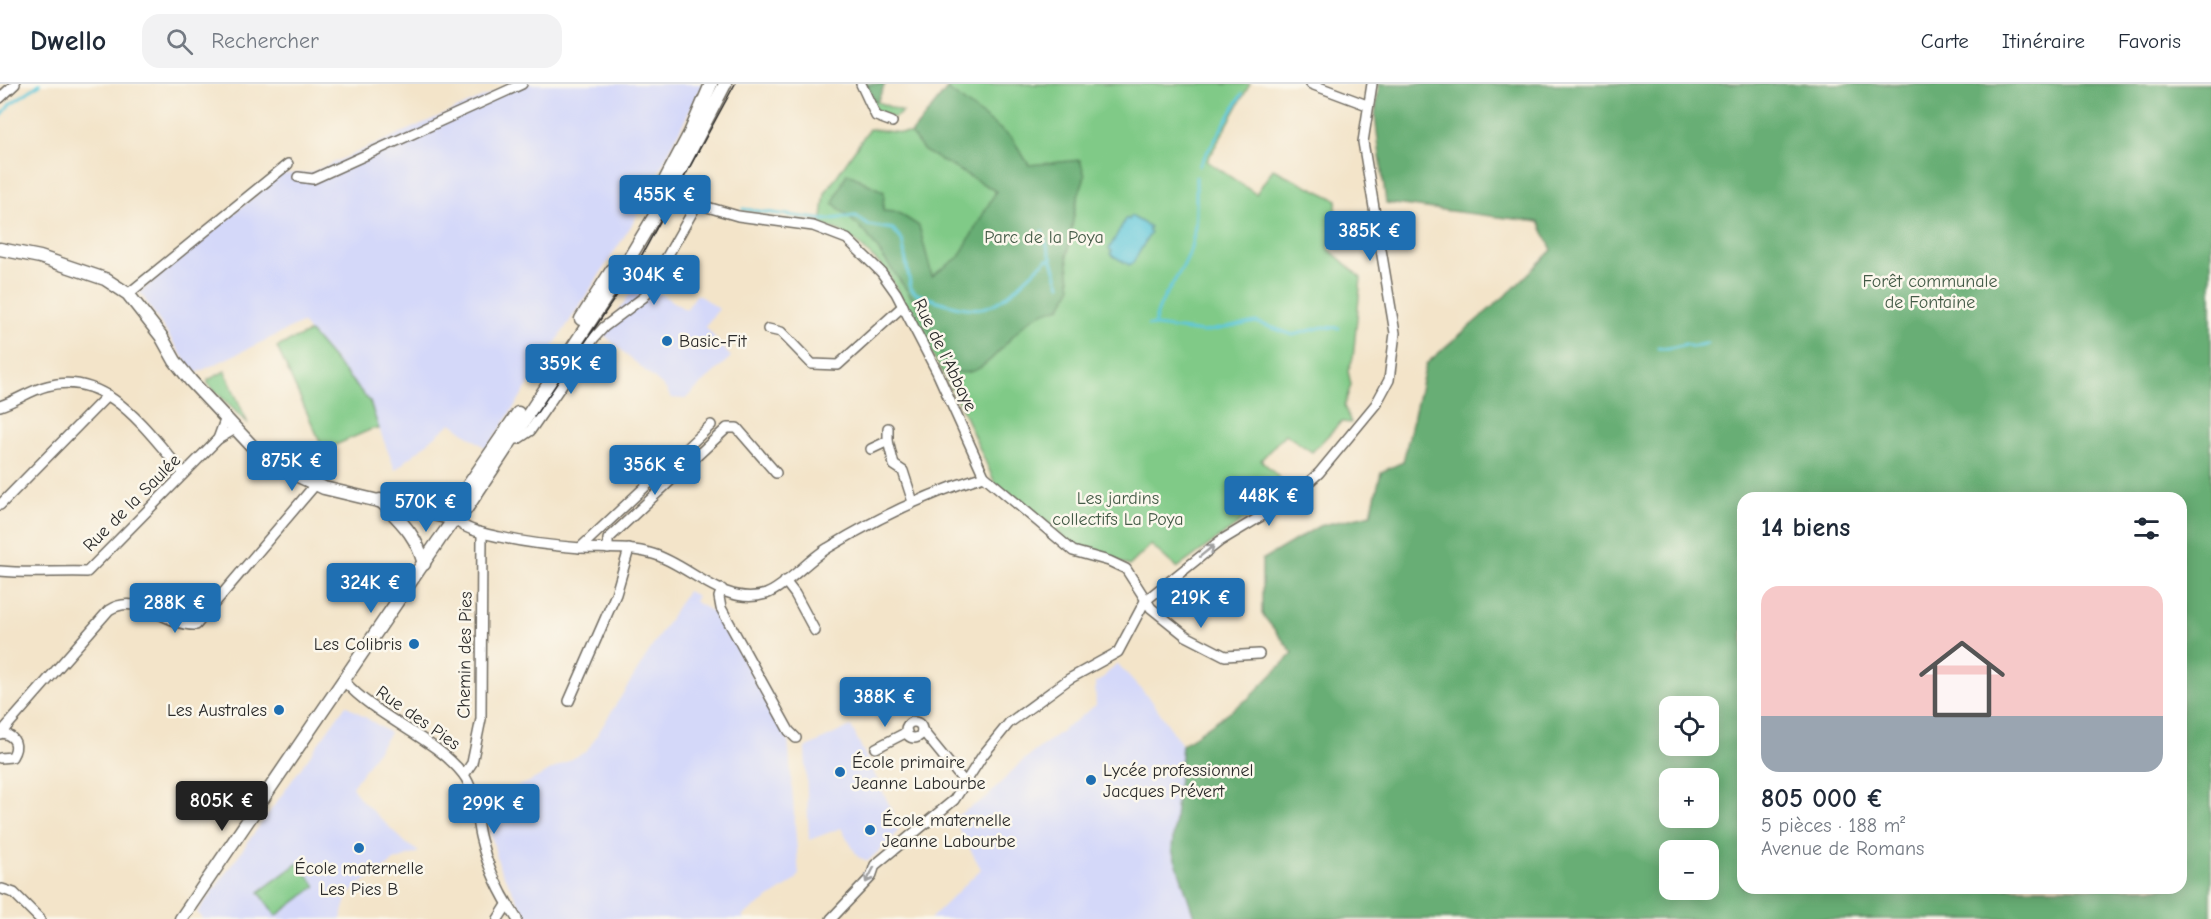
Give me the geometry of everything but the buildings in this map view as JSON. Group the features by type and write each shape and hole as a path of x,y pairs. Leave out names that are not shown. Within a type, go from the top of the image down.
{"main road":[{"path":"454,519 453,508 585,313 670,172 711,84"},
{"path":"181,919 454,519 466,509 608,294 670,190 725,84"},
{"path":"0,249 40,257 105,279 128,294 161,336 175,361 225,420 266,461 315,485 454,519"},
{"path":"379,500 410,531 418,543 424,564"}],"street":[{"path":"0,98 15,84"},
{"path":"298,177 313,179 522,84"},
{"path":"861,84 876,116 892,122"},
{"path":"1311,84 1367,105"},
{"path":"835,916 871,877 875,865 943,810 966,784 983,755 1009,723 1069,679 1118,652 1145,601 1220,541 1290,499 1320,473 1376,404 1389,380 1395,333 1364,142 1371,84"},
{"path":"128,294 288,164"},
{"path":"670,172 670,190"},
{"name":"Rue de l'Abbaye","path":"670,190 697,204 749,219 813,226 837,233 861,251 881,272 903,306 937,372 984,476 1073,551 1109,561 1126,570 1145,601 1186,636 1219,654 1233,656 1258,654"},
{"path":"511,438 518,439 530,431 594,338 644,297 697,204"},
{"path":"768,329 781,332 812,364 838,365 903,306"},
{"path":"0,406 45,386 63,383 86,385 118,401 184,473"},
{"path":"0,505 108,395"},
{"name":"Rue de la Saulée","path":"218,440 225,420"},
{"path":"580,548 711,425"},
{"path":"608,549 608,539 727,428 737,428 776,473"},
{"path":"888,428 888,441 894,465 903,471 913,502"},
{"name":"Rue de la Saulée","path":"0,571 37,575 47,570 87,572 218,440 235,429"},
{"path":"871,449 888,441"},
{"path":"454,519 465,528 534,545 629,549 653,554 677,564 705,583 732,594 756,596 767,593 827,548 913,502 984,476"},
{"path":"2,734 109,610 116,606 134,605 196,626 315,485"},
{"name":"Chemin des Pies","path":"464,775 472,763 481,719 482,533"},
{"path":"569,701 616,594 629,549"},
{"path":"784,581 795,594 815,631"},
{"path":"722,589 719,597 721,608 789,731 796,738"},
{"name":"Rue des Pies","path":"344,681 372,708 450,759 464,775 470,787 481,841 495,881 515,918"},
{"path":"876,748 907,732 907,727 913,722 918,723 966,784"},
{"path":"0,758 12,757 16,750 16,742 11,735 2,734"},
{"path":"2,889 14,892 40,919"},
{"path":"498,919 507,904"}],"shaded area":[{"path":"513,84 703,84 633,223 487,449 451,423 395,470 369,402 302,323 194,374 140,292 281,174 310,173"},
{"path":"639,280 686,310 697,294 719,309 705,326 731,357 685,399 671,398 666,389 603,334"},
{"path":"687,591 697,596 694,601 719,616 788,739 799,875 795,881 742,916 744,919 528,919 500,869 481,796 527,783 587,751"},
{"name":"Lycée professionnel Jacques Prévert","path":"1117,663 1152,701 1182,745 1172,850 1195,919 930,919 981,869 953,818 986,798 1021,762 1096,705 1095,682 1099,682"},
{"path":"346,705 390,733 352,787 362,801 407,844 419,852 394,861 358,886 348,896 341,919 203,919 197,913"},
{"name":"École primaire Jeanne Labourbe","path":"851,726 900,827 893,838 868,861 858,857 841,828 809,840 805,748"}],"green space":[{"path":"864,84 867,84 875,101 903,112 894,118 876,112"},
{"path":"867,84 885,84 875,102"},
{"name":"Parc de la Poya","path":"951,84 1250,84 1207,161 1256,194 1273,169 1337,200 1329,249 1361,278 1353,358 1348,371 1351,385 1344,406 1351,423 1341,422 1312,452 1285,434 1261,460 1295,493 1245,519 1177,568 1151,545 1129,566 1104,555 1081,551 995,483 961,407 887,271 855,241 840,231 821,225 825,193 869,129 911,134"},
{"name":"Forêt communale de Fontaine","path":"1379,84 2211,84 2211,919 1195,919 1172,850 1182,745 1249,698 1293,653 1262,614 1262,560 1319,526 1371,514 1381,472 1403,462 1426,364 1513,289 1552,250 1539,222 1386,203 1375,116"},
{"path":"947,89 1012,138 1029,165 1080,160 1085,176 1076,203 1067,256 1071,288 1061,307 1034,317 984,365 973,371 962,373 949,370 915,302 866,233 833,203 847,173 884,192 883,211 897,212 919,226 932,276 959,257 996,191 924,151 911,134"},
{"path":"310,332 370,402 379,429 372,429 324,450 277,347"},
{"path":"225,371 248,424 208,384 208,380"},
{"path":"298,863 316,886 276,916 259,892"}],"water":[{"path":"1131,216 1150,227 1148,230 1151,232 1133,263 1129,265 1110,254 1112,251 1109,249 1126,218 1129,220"}],"waterway":[{"path":"0,118 10,104 40,84"},
{"path":"1199,166 1242,94"},
{"path":"1154,326 1160,305 1184,265 1191,246 1196,217 1196,177"},
{"path":"743,209 825,220 856,216 868,225 893,229 902,240 911,289 917,294 961,307 976,309 1001,300 1046,260 1052,259"},
{"path":"1042,231 1060,285"},
{"path":"1148,325 1203,332 1256,322 1293,335 1323,327 1339,328"},
{"path":"1658,348 1686,344 1692,347 1707,343"}],"tram line":[{"path":"534,417 632,273 735,84"}],"place":[{"name":"Basic-Fit","path":"667,341"},
{"name":"Les Colibris","path":"414,644"},
{"name":"Les Australes","path":"279,710"},
{"name":"École primaire Jeanne Labourbe","path":"840,772"},
{"name":"Lycée professionnel Jacques Prévert","path":"1091,780"},
{"name":"École maternelle Jeanne Labourbe","path":"870,830"},
{"name":"École maternelle Les Pies B","path":"359,848"}],"park label":[{"name":"Les jardins collectifs La Poya","path":"1118,508"}]}
